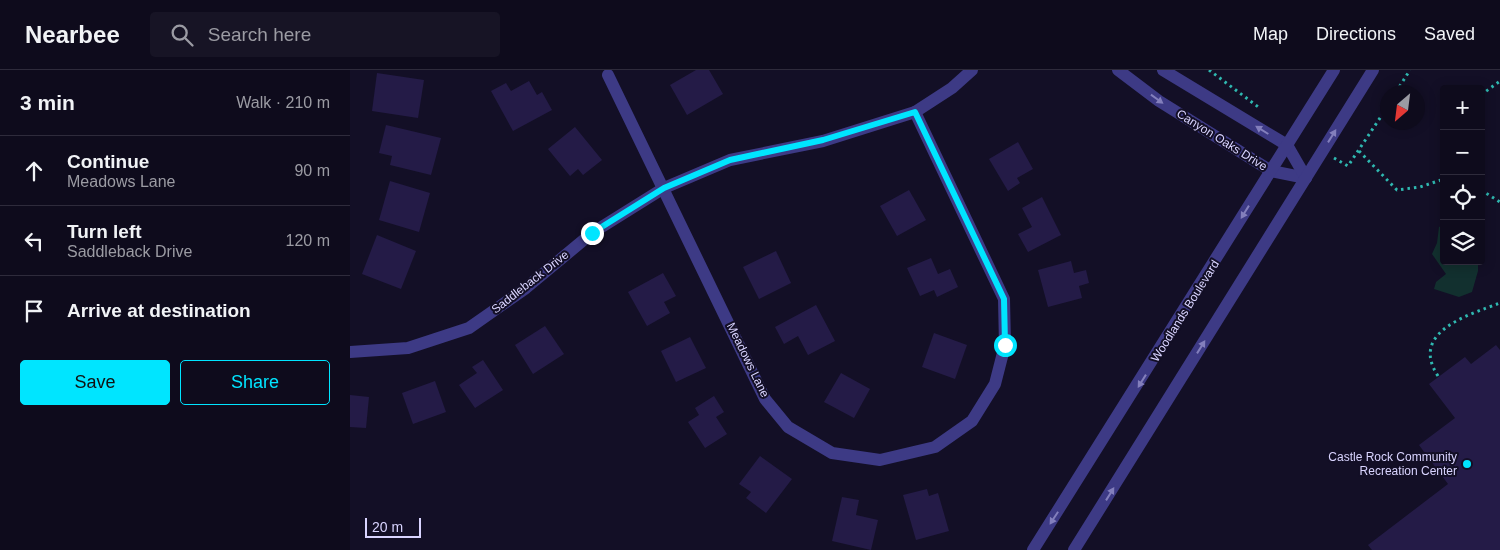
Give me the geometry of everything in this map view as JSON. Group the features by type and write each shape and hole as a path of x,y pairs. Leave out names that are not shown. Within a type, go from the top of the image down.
{"street":[{"name":"Saddleback Drive","path":"350,352 408,348 469,328 526,288 592,233 664,188 730,160 823,140 915,112 952,88 972,70"},
{"name":"Canyon Oaks Drive","path":"1118,70 1159,101 1271,171 1306,178"},
{"path":"1163,70 1287,145 1306,178"},
{"name":"Woodlands Boulevard","path":"1033,550 1136,389 1334,70"},
{"path":"1074,550 1373,70"},
{"name":"Meadows Lane","path":"608,75 765,398 788,427 832,453 880,460 935,447 972,421 995,384 1005,345 1004,299 915,112"}],"path":[{"path":"1400,85 1410,70"},
{"path":"1485,92 1500,81"},
{"path":"1380,118 1359,151 1397,190 1420,187 1440,180"},
{"path":"1485,193 1500,202"},
{"path":"1438,376 1430,357 1431,345 1437,334 1471,314 1500,303"}],"green space":[{"path":"1439,227 1440,265 1478,265 1472,292 1459,297 1434,289 1436,282 1446,274 1432,254 1437,243"}],"building":[{"path":"696,70 709,70 723,94 687,115 670,85"},
{"path":"377,73 424,80 418,118 372,111"},
{"path":"529,81 537,95 542,92 552,110 513,131 491,91 506,83 511,91"},
{"path":"386,125 441,138 431,175 390,165 392,156 379,153"},
{"path":"575,127 602,160 583,175 578,169 570,176 548,149"},
{"path":"1018,142 1033,169 1017,178 1020,183 1008,191 989,159"},
{"path":"390,181 430,193 419,232 379,220"},
{"path":"909,190 926,220 897,236 880,206"},
{"path":"1042,197 1061,235 1028,252 1018,234 1032,227 1022,208"},
{"path":"377,235 416,251 401,289 362,274"},
{"path":"776,251 791,283 759,299 743,267"},
{"path":"931,258 938,274 950,269 958,287 937,297 934,290 920,296 907,268"},
{"path":"1071,261 1074,273 1086,270 1089,283 1079,286 1082,298 1048,307 1038,270"},
{"path":"663,273 676,296 664,302 670,313 647,326 628,292"},
{"path":"816,305 835,341 808,355 798,336 784,344 775,327"},
{"path":"545,326 564,354 533,374 515,345"},
{"path":"934,333 967,345 955,379 922,367"},
{"path":"690,337 706,368 676,382 661,351"},
{"name":"Castle Rock Community Recreation Center","path":"1496,345 1500,350 1500,550 1372,550 1368,545 1448,484 1419,445 1455,418 1429,384 1465,357 1471,364"},
{"path":"483,360 503,390 475,408 459,385 477,373 472,367"},
{"path":"841,373 870,389 854,418 824,402"},
{"path":"435,381 446,412 413,424 402,393"},
{"path":"350,395 369,397 366,428 350,427"},
{"path":"714,396 724,412 716,417 727,434 705,448 688,422 699,415 695,408"},
{"path":"760,456 792,479 766,513 746,498 751,492 739,484"},
{"path":"927,489 929,496 938,493 949,531 916,540 903,495"},
{"path":"842,497 859,500 856,515 878,520 871,550 832,541"}],"place":[{"name":"Castle Rock Community Recreation Center","path":"1467,464"}],"route":[{"path":"592,233 664,188 730,160 823,140 915,112 1004,299 1005,345"}]}
